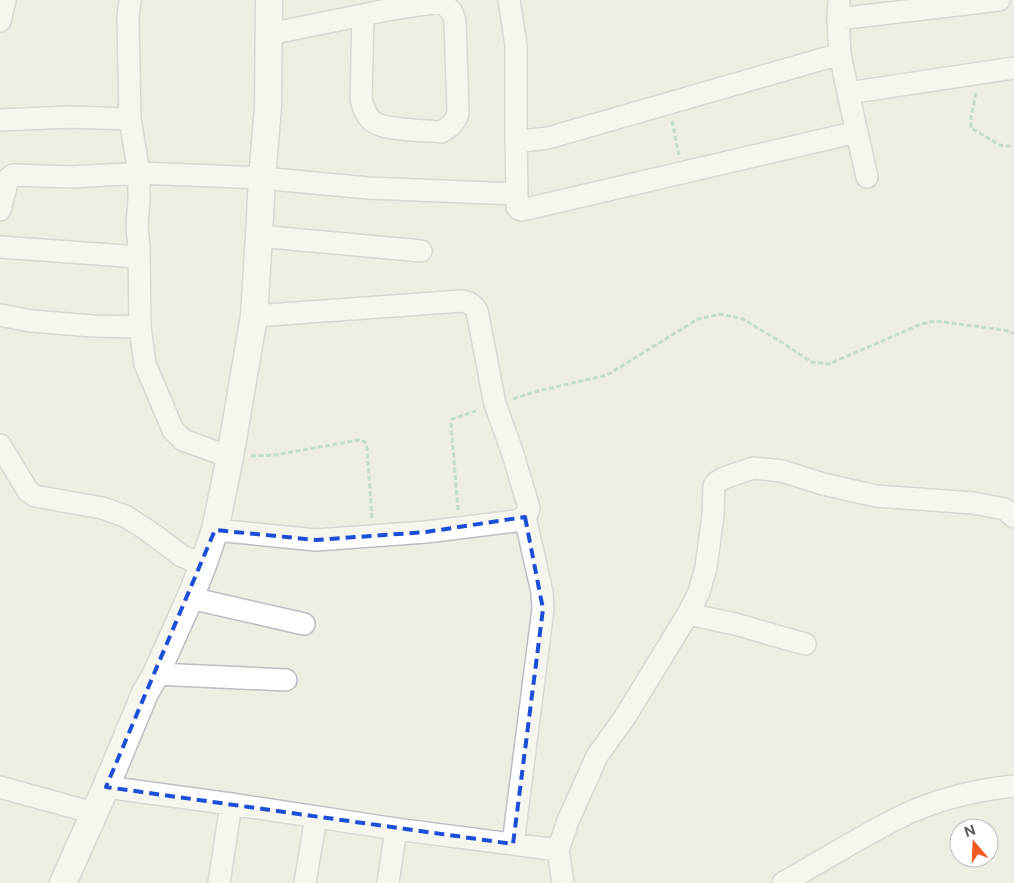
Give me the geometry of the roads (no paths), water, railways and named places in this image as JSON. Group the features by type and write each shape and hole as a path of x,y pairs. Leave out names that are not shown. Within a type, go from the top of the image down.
{"street":[{"path":"0,21 5,0"},
{"path":"130,0 128,18 130,119 138,173 137,227 140,327 145,364 173,430 183,440 230,457"},
{"path":"63,883 146,693 190,598 215,530 230,457 254,316 268,107 269,0"},
{"path":"509,0 516,45 517,207 519,210 857,132"},
{"path":"867,177 840,54 838,10 999,0"},
{"path":"269,34 362,15 419,4 442,2 452,12 455,21 458,113 455,122 448,128 440,132 383,127 372,121 364,110 361,99 362,15"},
{"path":"516,140 548,138 840,54"},
{"path":"848,93 1014,68"},
{"path":"0,120 69,117 130,119"},
{"path":"0,210 8,179 13,175 72,177 138,173 262,178 368,188 517,194"},
{"path":"259,236 421,251"},
{"path":"0,247 139,257"},
{"path":"215,530 316,540 426,532 515,521 525,517 529,508 512,451 495,404 477,311 471,303 462,300 254,316"},
{"path":"0,315 31,321 93,326 140,327"},
{"path":"0,445 28,490 35,496 102,508 125,516 182,556 203,565"},
{"path":"563,883 558,850 568,821 597,756 624,717 688,614 699,592 706,568 713,516 714,486 717,482 753,468 782,471 823,484 876,496 973,503 1005,509 1014,517"},
{"path":"513,844 543,609 542,592 525,517"},
{"path":"190,598 304,624"},
{"path":"688,614 735,624 805,644"},
{"path":"156,674 286,680"},
{"path":"783,883 902,816 933,804 962,796 1014,786"},
{"path":"0,787 94,813"},
{"path":"106,787 396,829 558,850"},
{"path":"219,883 231,804"},
{"path":"305,883 316,817"},
{"path":"388,883 396,829"}]}
